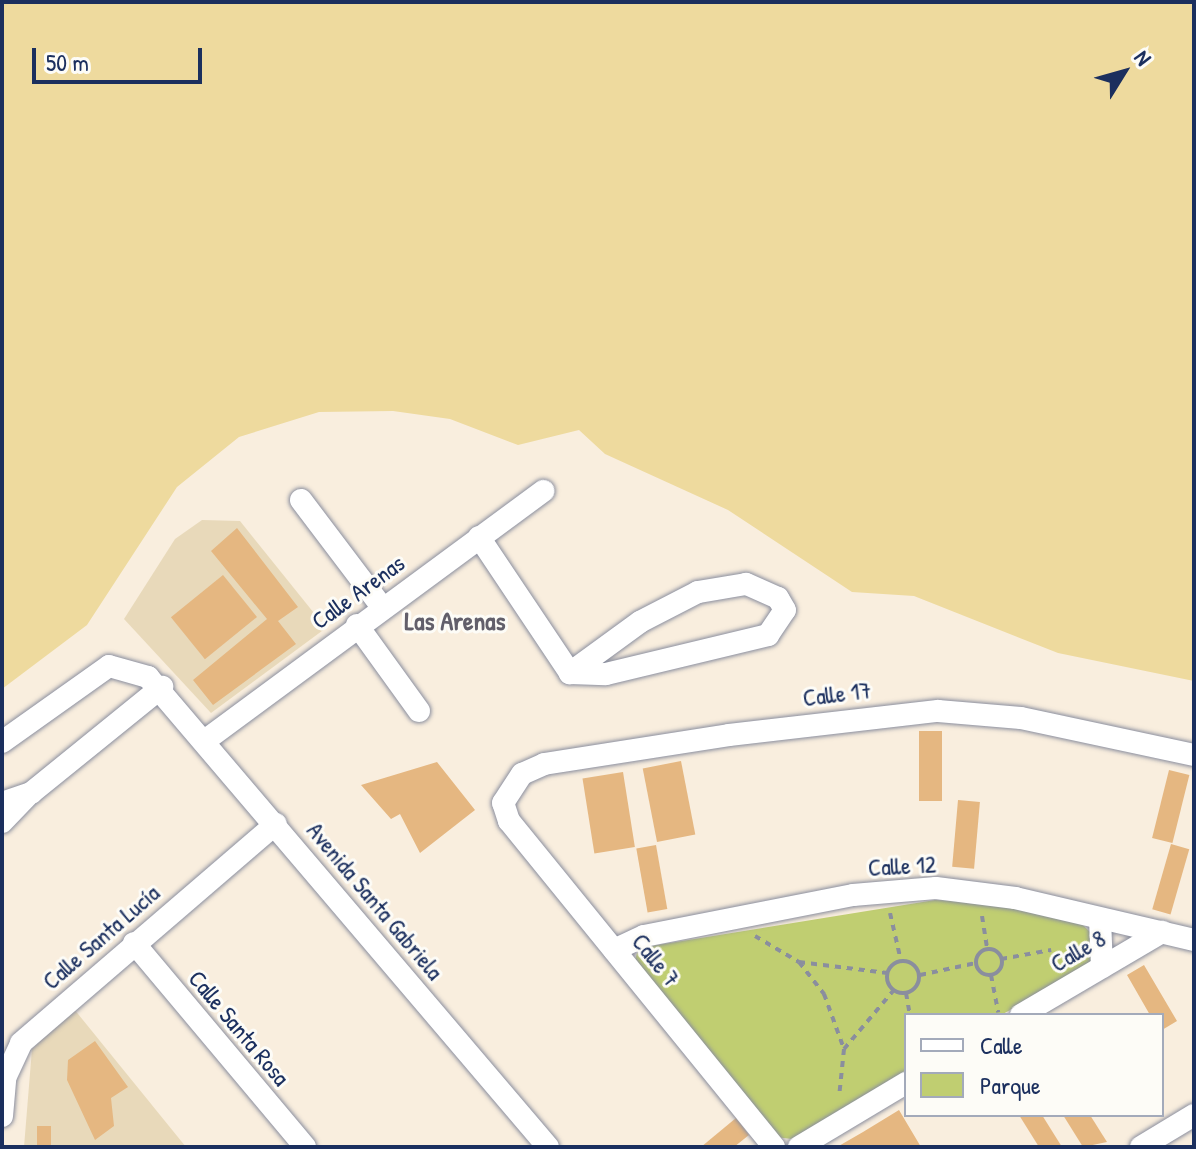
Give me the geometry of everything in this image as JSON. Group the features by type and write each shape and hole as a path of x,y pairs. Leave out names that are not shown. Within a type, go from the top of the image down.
{"street":[{"name":"Calle Arenas","path":"207,739 357,625 543,491"},
{"path":"301,500 382,607"},
{"path":"479,537 570,673"},
{"path":"746,584 778,598 785,610 768,635 606,674 570,673 640,622 698,592 746,584"},
{"path":"357,625 419,711"},
{"name":"Avenida Santa Gabriela","path":"2,742 109,666 132,667 162,687 548,1147"},
{"path":"2,822 31,793 162,687"},
{"name":"Calle 17","path":"503,803 510,786 544,764 859,716 938,711 1021,718 1194,755"},
{"path":"2,803 31,793"},
{"name":"Calle 7","path":"503,803 509,821 774,1147"},
{"name":"Calle Santa Lucía","path":"2,1116 5,1078 21,1043 276,824"},
{"name":"Calle 12","path":"614,950 644,936 853,895 936,888 1194,940"},
{"path":"1100,919 1102,967"},
{"name":"Calle 8","path":"1016,1010 1102,967 1162,932"},
{"name":"Calle Santa Rosa","path":"134,943 305,1147"},
{"path":"799,1147 904,1084"},
{"path":"1141,1147 1194,1115"}],"path":[{"path":"874,909 902,907"},
{"path":"889,908 901,961 919,975"},
{"path":"968,908 993,911"},
{"path":"981,910 987,949 1001,959 1051,950"},
{"path":"759,929 745,932 799,962 887,973 901,961"},
{"path":"910,1013 906,993 919,975 976,963 987,949"},
{"path":"995,1013 991,975 1001,959"},
{"path":"799,962 824,994 844,1049 837,1108 851,1099"},
{"path":"976,963 991,975"},
{"path":"887,973 893,991"},
{"path":"844,1049 893,991"},
{"path":"893,991 906,993"}],"shaded area":[{"path":"202,520 240,521 326,628 211,713 124,619 175,539"},
{"path":"74,1009 186,1147 24,1147 32,1049"}],"green space":[{"path":"935,900 988,902 1082,924 1092,934 1093,965 1005,1013 904,1013 904,1072 792,1139 775,1137 633,968 637,953 651,946"}],"sand":[{"path":"2,2 1194,2 1194,681 1058,653 914,596 852,592 728,510 605,454 579,430 518,445 450,419 393,411 319,412 239,437 177,487 87,625 2,689"}],"building":[{"path":"237,528 298,607 278,621 296,644 213,705 193,680 267,619 211,551"},
{"path":"223,575 257,617 205,659 171,617"},
{"path":"919,731 942,731 942,801 919,801"},
{"path":"681,761 695,835 657,842 643,768"},
{"path":"437,762 475,810 420,853 400,814 391,819 361,785"},
{"path":"1169,770 1189,775 1172,843 1152,838"},
{"path":"623,772 635,847 594,853 583,778"},
{"path":"958,800 980,802 974,869 952,867"},
{"path":"1171,844 1189,849 1171,915 1152,909"},
{"path":"656,845 667,909 648,912 636,848"},
{"path":"1144,965 1177,1021 1164,1029 1164,1013 1149,1013 1127,975"},
{"path":"95,1041 128,1087 111,1098 114,1126 95,1140 67,1080 68,1060"},
{"path":"899,1110 921,1147 837,1147 863,1132"},
{"path":"1020,1117 1043,1117 1062,1147 1039,1147"},
{"path":"1064,1117 1091,1117 1107,1142 1083,1147"},
{"path":"736,1118 749,1135 734,1147 701,1147"},
{"path":"37,1126 51,1126 51,1147 37,1147"}],"district":[{"name":"Las Arenas","path":"455,621"}]}
